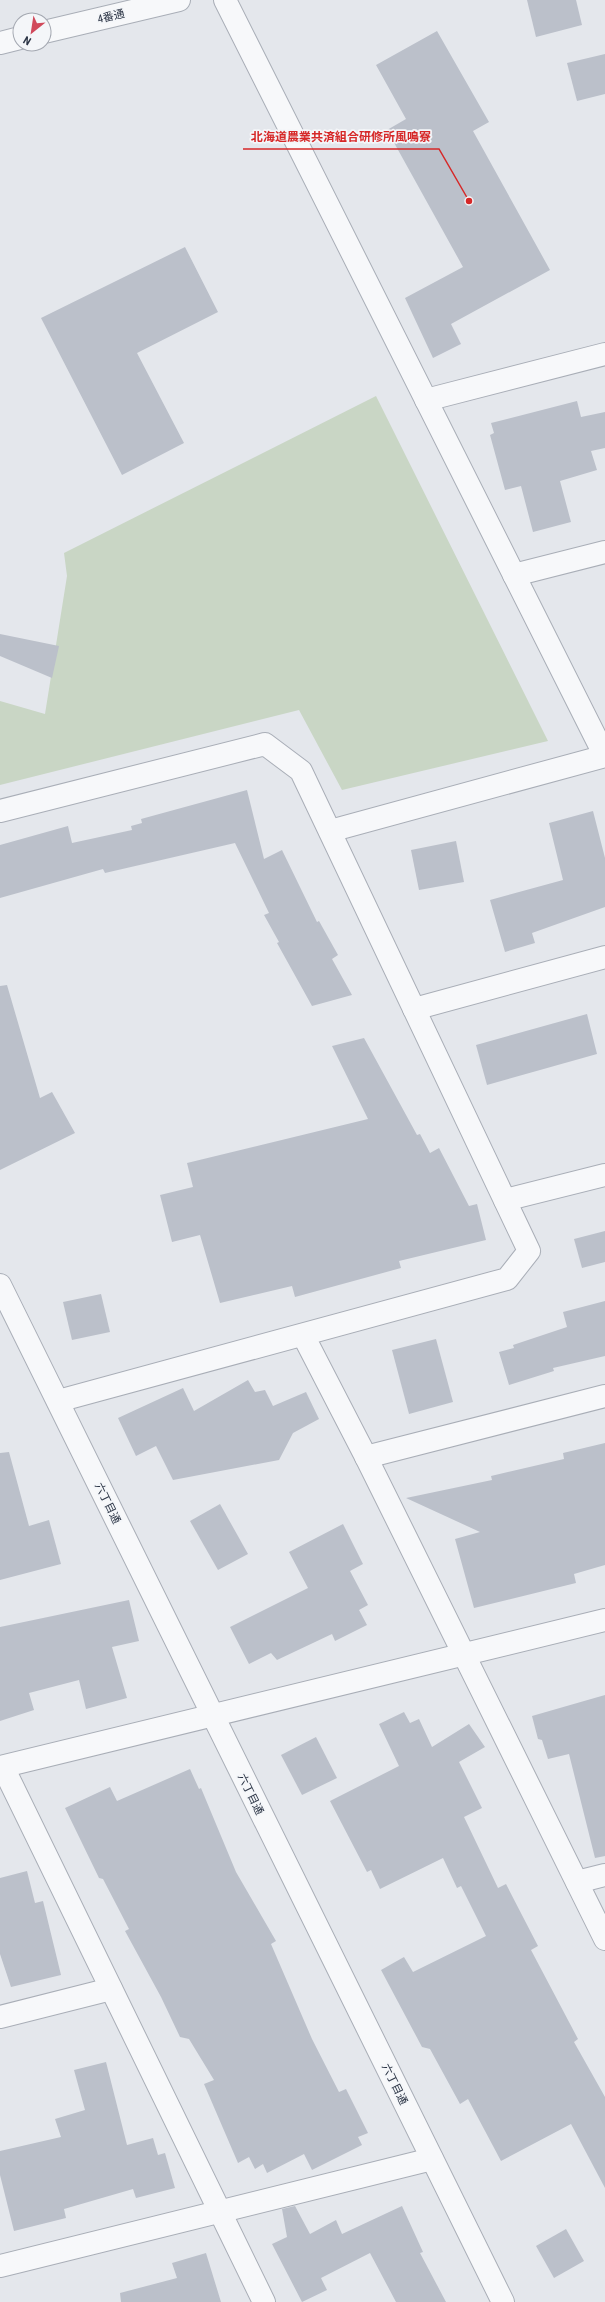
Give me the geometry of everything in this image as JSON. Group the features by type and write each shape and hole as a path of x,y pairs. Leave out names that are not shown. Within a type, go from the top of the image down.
{"street":[{"name":"4番通","path":"52,30 179,0"},
{"path":"225,0 605,756 330,831"},
{"path":"0,43 12,40"},
{"path":"426,400 605,354"},
{"path":"514,575 605,552"},
{"path":"0,811 265,744 301,771 529,1251 507,1280 58,1402"},
{"path":"414,1009 605,957"},
{"path":"505,1200 605,1175"},
{"name":"六丁目通","path":"0,1285 503,2302"},
{"path":"302,1335 366,1457 605,1939"},
{"path":"366,1457 605,1396"},
{"path":"264,2302 1,1767 212,1714 605,1620"},
{"path":"577,1882 605,1875"},
{"path":"0,2017 111,1989"},
{"path":"0,2266 432,2159"}],"green space":[{"path":"376,396 548,741 342,790 299,710 0,785 0,701 45,714 67,576 64,553"}],"building":[{"path":"527,0 576,0 582,25 536,37"},
{"path":"437,31 489,122 473,131 550,270 451,324 461,344 433,358 405,298 463,267 387,130 406,119 376,65"},
{"path":"605,54 605,94 577,101 567,63"},
{"path":"185,247 218,312 137,353 184,443 122,475 41,318"},
{"path":"577,401 581,417 605,412 605,448 591,451 597,470 560,481 571,522 533,532 521,486 505,490 490,435 494,433 491,423"},
{"path":"0,634 59,646 52,678 0,656"},
{"path":"247,790 264,859 282,850 317,922 319,921 338,955 332,959 352,995 312,1006 277,943 279,942 264,915 269,913 235,843 105,873 103,869 0,898 0,845 68,826 72,843 132,830 131,826 142,823 141,819"},
{"path":"593,811 605,858 605,907 532,933 535,943 505,952 490,900 563,880 549,823"},
{"path":"456,841 464,882 419,890 411,850"},
{"path":"7,985 40,1098 52,1092 75,1133 0,1170 0,986"},
{"path":"587,1014 597,1054 487,1085 476,1045"},
{"path":"364,1038 417,1135 420,1134 430,1153 439,1148 469,1206 477,1204 486,1240 399,1261 401,1268 295,1297 292,1286 220,1303 200,1235 172,1242 160,1195 193,1187 187,1163 368,1119 332,1046"},
{"path":"605,1231 605,1262 582,1268 574,1239"},
{"path":"101,1294 110,1332 72,1340 63,1302"},
{"path":"605,1301 605,1356 553,1368 554,1371 509,1385 499,1352 514,1348 513,1345 567,1327 563,1312"},
{"path":"436,1339 453,1402 409,1414 392,1350"},
{"path":"248,1380 255,1392 265,1390 273,1406 306,1392 319,1419 293,1433 279,1460 173,1480 156,1446 136,1456 118,1418 183,1388 194,1411"},
{"path":"605,1443 605,1565 574,1574 576,1583 474,1608 455,1539 480,1532 406,1498 492,1480 491,1476 564,1459 563,1453"},
{"path":"9,1452 29,1526 49,1520 61,1564 0,1580 0,1453"},
{"path":"220,1504 248,1554 218,1570 190,1521"},
{"path":"343,1524 363,1564 350,1571 368,1605 359,1610 367,1625 335,1641 332,1634 277,1660 271,1653 249,1664 230,1627 308,1588 289,1552"},
{"path":"129,1600 139,1641 112,1647 127,1698 86,1709 79,1680 29,1693 34,1710 0,1721 0,1627"},
{"path":"605,1695 605,1856 595,1858 569,1754 548,1759 542,1740 538,1739 532,1716"},
{"path":"404,1712 410,1723 419,1719 432,1747 469,1724 485,1747 459,1762 482,1808 464,1817 498,1888 506,1884 538,1946 531,1950 578,2039 574,2042 605,2097 605,2188 571,2124 501,2161 468,2099 460,2104 430,2049 422,2047 381,1970 404,1957 413,1972 486,1936 461,1886 457,1888 443,1858 380,1889 371,1870 367,1872 330,1801 399,1766 379,1724"},
{"path":"316,1737 337,1778 302,1795 281,1755"},
{"path":"190,1769 199,1789 201,1788 236,1872 276,1941 271,1944 312,2039 339,2092 346,2089 368,2133 358,2137 362,2145 312,2170 304,2154 267,2173 263,2164 255,2169 249,2157 238,2163 204,2084 214,2080 189,2039 180,2037 161,1997 125,1931 129,1929 103,1879 99,1878 65,1808 110,1787 117,1801"},
{"path":"27,1871 35,1903 43,1901 61,1975 11,1987 0,1954 0,1878"},
{"path":"106,2062 127,2145 153,2138 158,2155 165,2153 175,2188 136,2198 133,2189 64,2209 66,2218 14,2231 0,2175 0,2151 61,2137 55,2119 85,2110 74,2070"},
{"path":"295,2206 310,2234 336,2220 342,2234 402,2206 423,2252 420,2253 446,2302 396,2302 370,2253 321,2278 327,2290 302,2302 272,2244 287,2237 282,2209"},
{"path":"566,2229 584,2261 554,2278 536,2246"},
{"path":"206,2253 221,2302 121,2302 120,2293 177,2278 172,2263"}],"place":[{"name":"北海道農業共済組合研修所風鳴寮","path":"469,201"}]}
